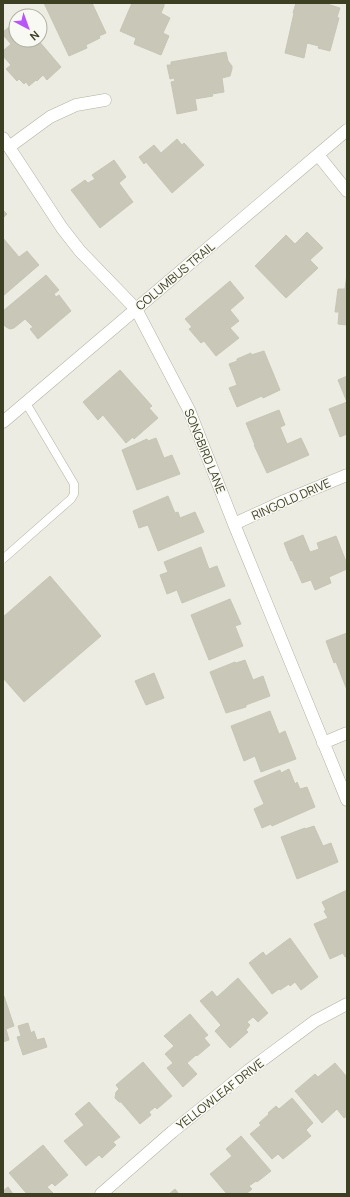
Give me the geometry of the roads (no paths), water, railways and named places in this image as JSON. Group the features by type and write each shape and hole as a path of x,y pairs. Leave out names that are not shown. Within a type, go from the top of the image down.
{"street":[{"path":"6,142 50,117 76,105 105,100"},
{"name":"COLUMBUS TRAIL","path":"3,422 347,130"},
{"name":"SONGBIRD LANE","path":"6,142 62,228 80,251 136,310 189,410 347,800"},
{"path":"318,155 347,191"},
{"name":"RINGOLD DRIVE","path":"234,524 284,501 347,475"},
{"path":"323,743 347,733"},
{"name":"YELLOWLEAF DRIVE","path":"101,1194 172,1132 249,1070 315,1021 347,1004"}],"lane":[{"path":"3,558 71,499 74,494 74,484 26,403"}]}
